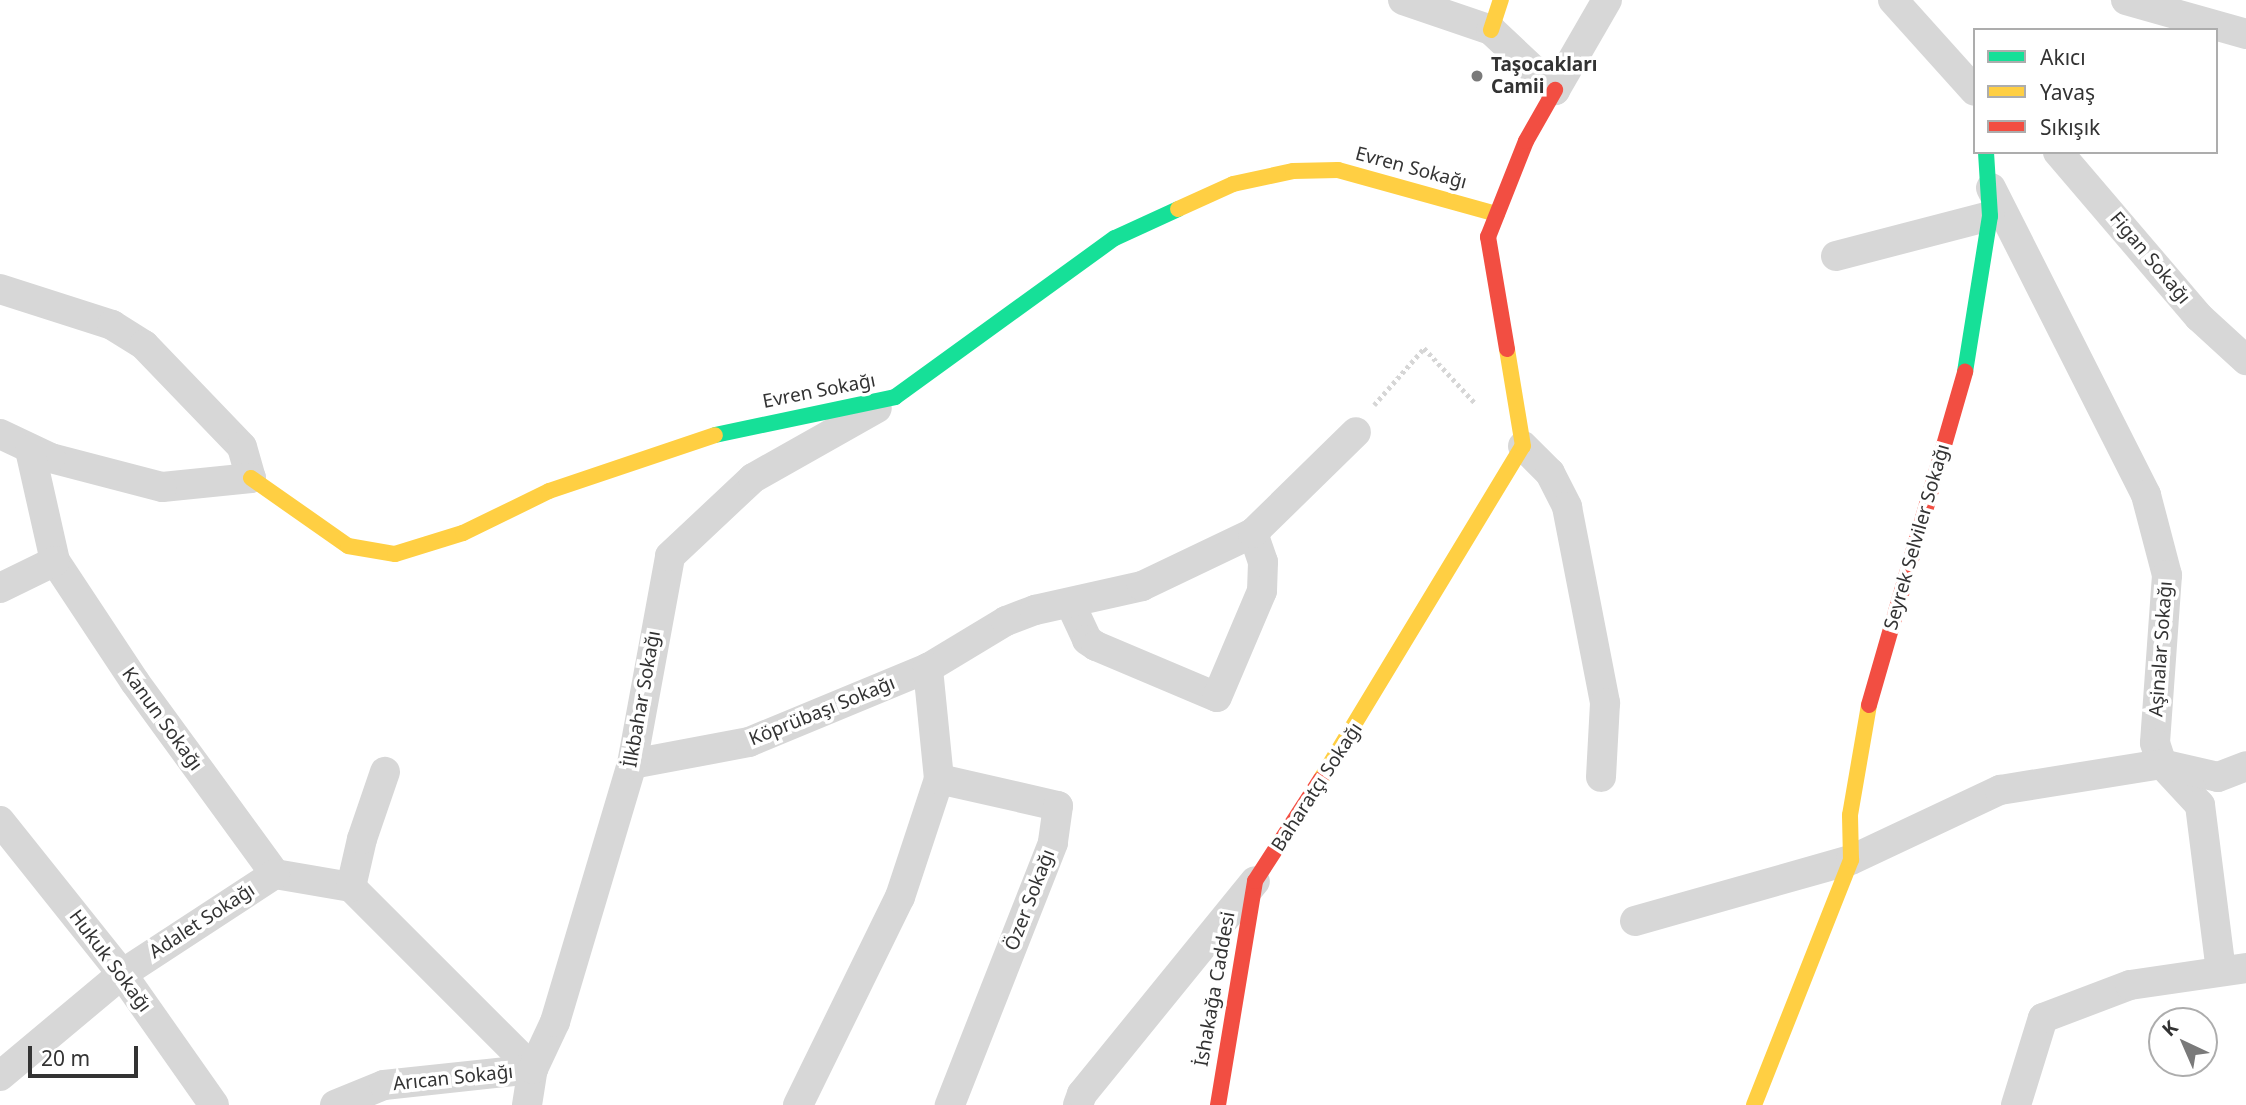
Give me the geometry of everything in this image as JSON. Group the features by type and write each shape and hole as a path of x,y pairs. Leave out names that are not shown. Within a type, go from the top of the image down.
{"street":[{"path":"1403,0 1491,30 1555,90"},
{"path":"1491,30 1501,0"},
{"path":"1601,777 1605,703 1567,507 1550,473 1523,446 1488,237 1526,141 1607,0"},
{"path":"1892,0 1973,89"},
{"path":"2126,0 2246,34"},
{"name":"Seyrek Selviler Sokağı","path":"1754,1105 1851,860 1850,815 1869,703 1972,348 1990,216 1986,154"},
{"name":"Figan Sokağı","path":"2060,154 2199,317 2246,360"},
{"name":"Evren Sokağı","path":"251,478 348,546 395,554 463,533 549,491 700,438 895,397 1115,238 1233,184 1293,171 1338,170 1497,214"},
{"name":"Aşinalar Sokağı","path":"1988,183 2146,495 2166,575 2155,743 2162,764"},
{"path":"1836,256 1990,216"},
{"path":"0,289 113,325 144,345 242,447 251,478 162,487 30,450 0,435"},
{"name":"İlkbahar Sokağı","path":"527,1105 533,1069 555,1022 632,764 670,556 753,478 895,397"},
{"name":"Köprübaşı Sokağı","path":"632,764 749,742 928,668 1006,621 1035,610 1071,605 1142,586 1253,533 1356,432"},
{"name":"Baharatçı Sokağı","path":"1078,1105 1082,1094 1255,881 1363,716 1523,446"},
{"path":"0,588 55,561 30,450"},
{"path":"1071,605 1087,640 1096,646 1217,698 1262,591 1263,562 1253,533"},
{"name":"Kanun Sokağı","path":"55,561 135,682 275,874"},
{"path":"798,1105 900,898 939,779 928,668"},
{"path":"2016,1105 2043,1018 2130,985 2233,969 2200,805 2162,764"},
{"path":"1635,921 1851,860 2000,790 2162,764 2218,777 2246,766"},
{"path":"351,887 362,839 385,772"},
{"name":"Özer Sokağı","path":"939,779 1058,806 1053,843 950,1105"},
{"name":"Hukuk Sokağı","path":"0,821 122,974 214,1105"},
{"path":"275,874 351,887 533,1069"},
{"name":"Adalet Sokağı","path":"0,1076 122,974 275,874"},
{"name":"İshakağa Caddesi","path":"1217,1105 1255,881"},
{"name":"Arıcan Sokağı","path":"335,1105 384,1085 533,1069"}],"path":[{"path":"1356,432 1387,388 1424,348 1523,446"}],"traffic: fast":[{"path":"1965,372 1990,216 1986,154"},
{"path":"715,435 895,397 1115,238 1178,209"}],"traffic: slow":[{"path":"1491,30 1501,0"},
{"path":"1178,209 1233,184 1293,171 1338,170 1497,214"},
{"path":"1321,779 1523,446 1507,349"},
{"path":"251,478 348,546 395,554 463,533 549,491 715,435"},
{"path":"1754,1105 1851,860 1850,815 1869,705"}],"traffic: jam":[{"path":"1507,349 1488,237 1526,141 1555,90"},
{"path":"1869,705 1965,372"},
{"path":"1218,1105 1255,881 1321,779"}],"place":[{"name":"Taşocakları Camii","path":"1477,76"}]}
